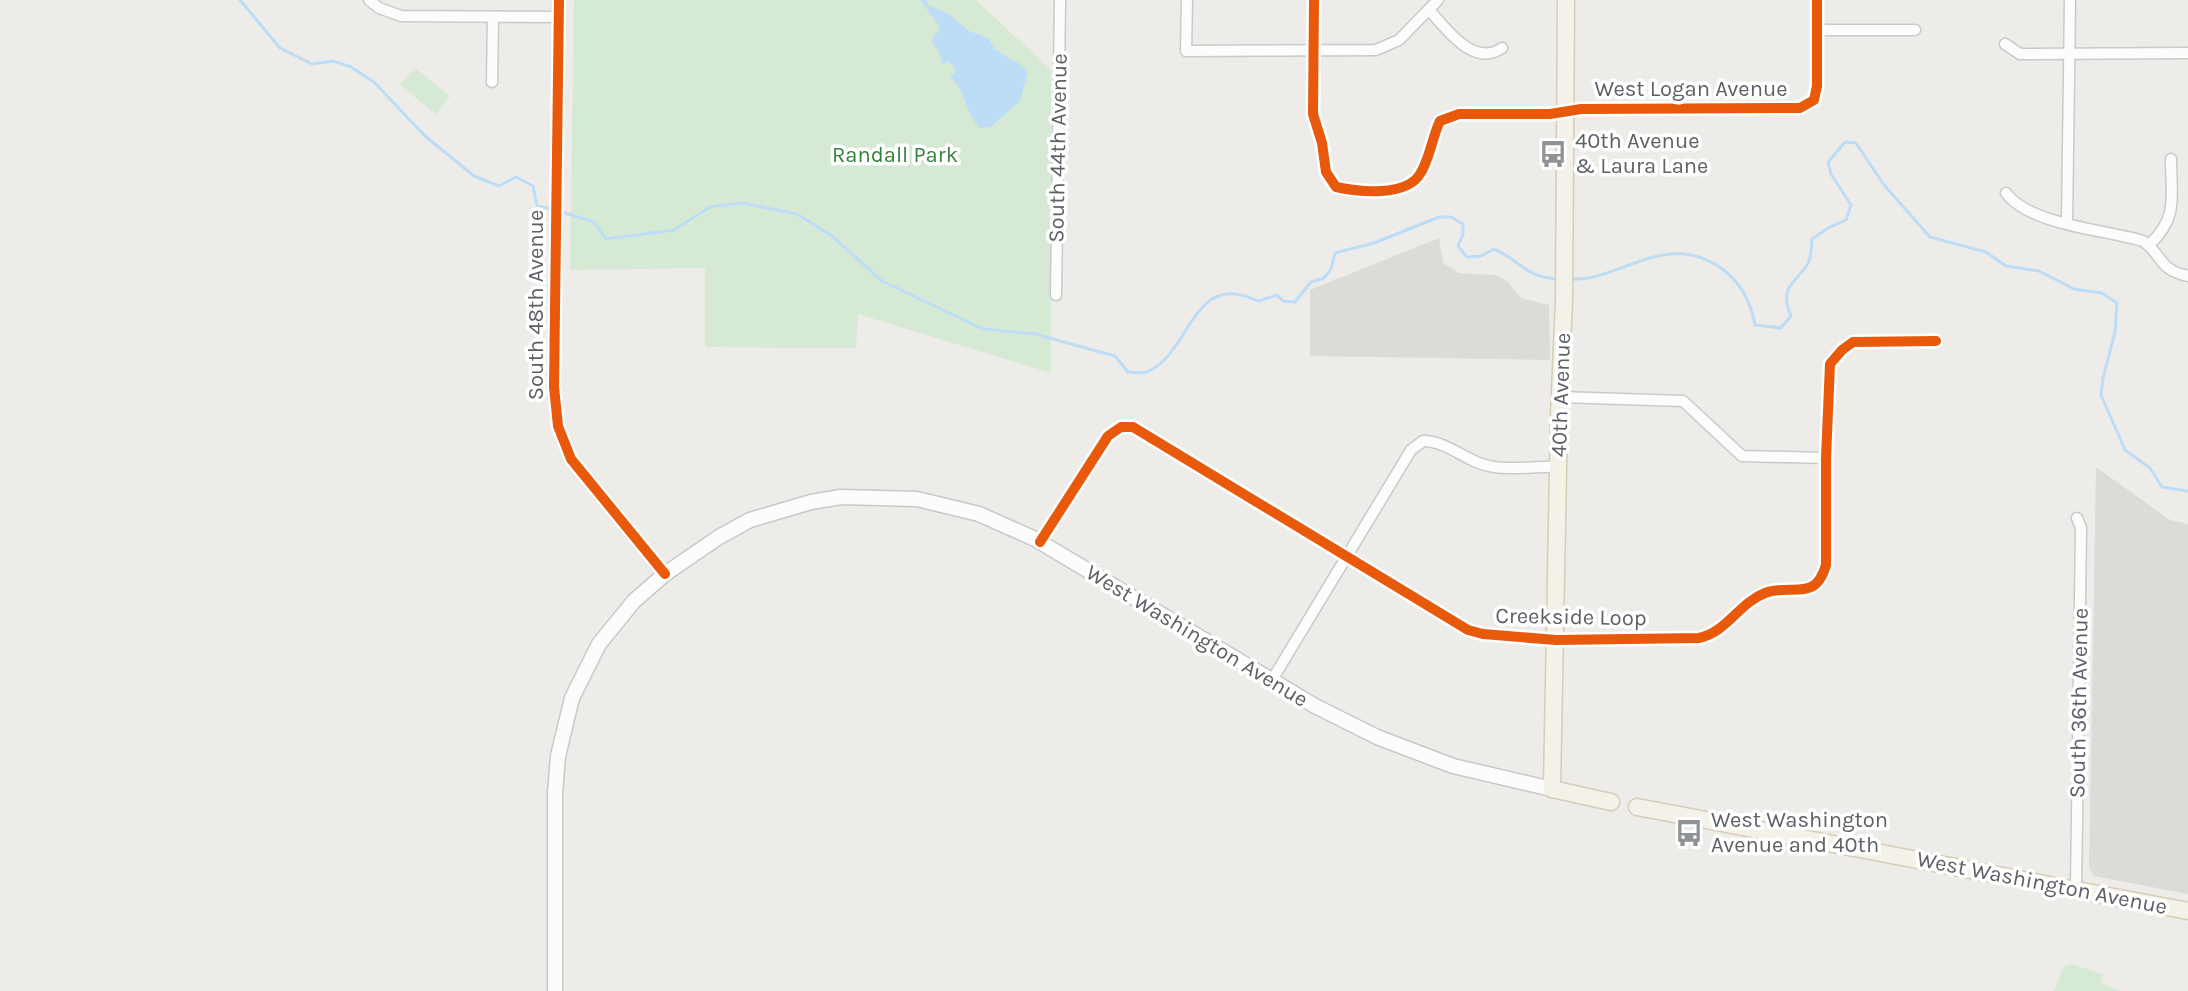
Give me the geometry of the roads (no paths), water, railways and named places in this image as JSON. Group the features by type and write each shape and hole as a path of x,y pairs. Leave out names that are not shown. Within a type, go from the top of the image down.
{"main road":[{"name":"40th Avenue","path":"1552,789 1565,274 1566,0"},
{"name":"West Washington Avenue","path":"555,991 555,793 558,756 572,698 599,644 634,601 665,574 719,537 750,520 811,502 841,497 917,499 979,514 1040,542 1315,706 1377,737 1453,766 1611,802 2188,911"}],"street":[{"path":"369,0 395,15 559,17"},
{"name":"South 48th Avenue","path":"559,0 554,387 558,426 571,459 665,574"},
{"name":"South 44th Avenue","path":"1056,295 1060,0"},
{"path":"1187,0 1186,51 1376,50 1399,40 1438,0"},
{"path":"1314,0 1314,51"},
{"path":"1817,0 1817,30 1915,30"},
{"path":"2067,223 2070,0"},
{"path":"1429,10 1462,45 1478,54 1492,55 1502,48"},
{"path":"492,82 493,17"},
{"name":"West Logan Avenue","path":"1314,51 1313,114 1322,143 1326,172 1336,187 1361,192 1404,187 1419,178 1440,121 1459,114 1800,108 1814,100 1817,30"},
{"path":"2005,44 2020,54 2188,53"},
{"path":"2149,245 2164,232 2170,221 2171,159"},
{"path":"2006,193 2021,209 2077,227 2133,238 2149,245 2163,266 2188,276"},
{"name":"Creekside Loop","path":"1040,542 1108,436 1121,427 1133,427 1468,630 1556,640 1699,638 1713,635 1751,601 1765,594 1806,591 1823,576 1826,565 1827,372 1830,364 1853,342 1936,341"},
{"path":"1560,397 1683,401 1742,456 1826,458"},
{"path":"1272,680 1411,450 1423,441 1440,443 1468,459 1494,467 1558,467"},
{"name":"South 36th Avenue","path":"2076,889 2081,635 2081,528 2077,518"}],"water":[{"path":"920,0 926,0 928,5 949,14 969,31 988,38 995,49 1028,72 1020,101 991,127 981,128 975,123 960,89 950,77 957,70 948,61 942,64 939,52 931,41 940,27"}],"waterway":[{"path":"240,0 280,48 312,64 333,61 351,67 374,82 425,136 474,176 499,186 516,177 533,186 537,206 552,209"},
{"path":"1569,279 1592,277 1658,256 1693,256 1722,269 1734,280 1751,308 1755,325 1781,328 1791,316 1787,293 1809,262 1812,239 1846,220 1851,205 1831,174 1828,162 1845,142 1856,143 1884,185 1930,237 1986,252 2006,266 2039,271 2074,289 2102,293 2117,303 2115,332 2101,395 2125,450 2150,468 2162,487 2188,491"},
{"path":"559,211 594,222 606,239 674,230 710,207 742,203 797,214 832,236 882,281 983,329 1035,334 1115,356 1128,372 1138,373 1147,372 1162,362 1205,304 1219,296 1236,294 1258,301 1277,295 1283,301 1295,302 1311,282 1324,278 1331,269 1335,253 1374,243 1439,217 1451,217 1463,224 1458,246 1467,257 1481,256 1494,249 1530,272 1558,279"}],"place":[{"name":"40th Avenue & Laura Lane","path":"1553,154"},
{"name":"West Washington Avenue and 40th","path":"1689,833"}],"park label":[{"name":"Randall Park","path":"895,155"}]}
